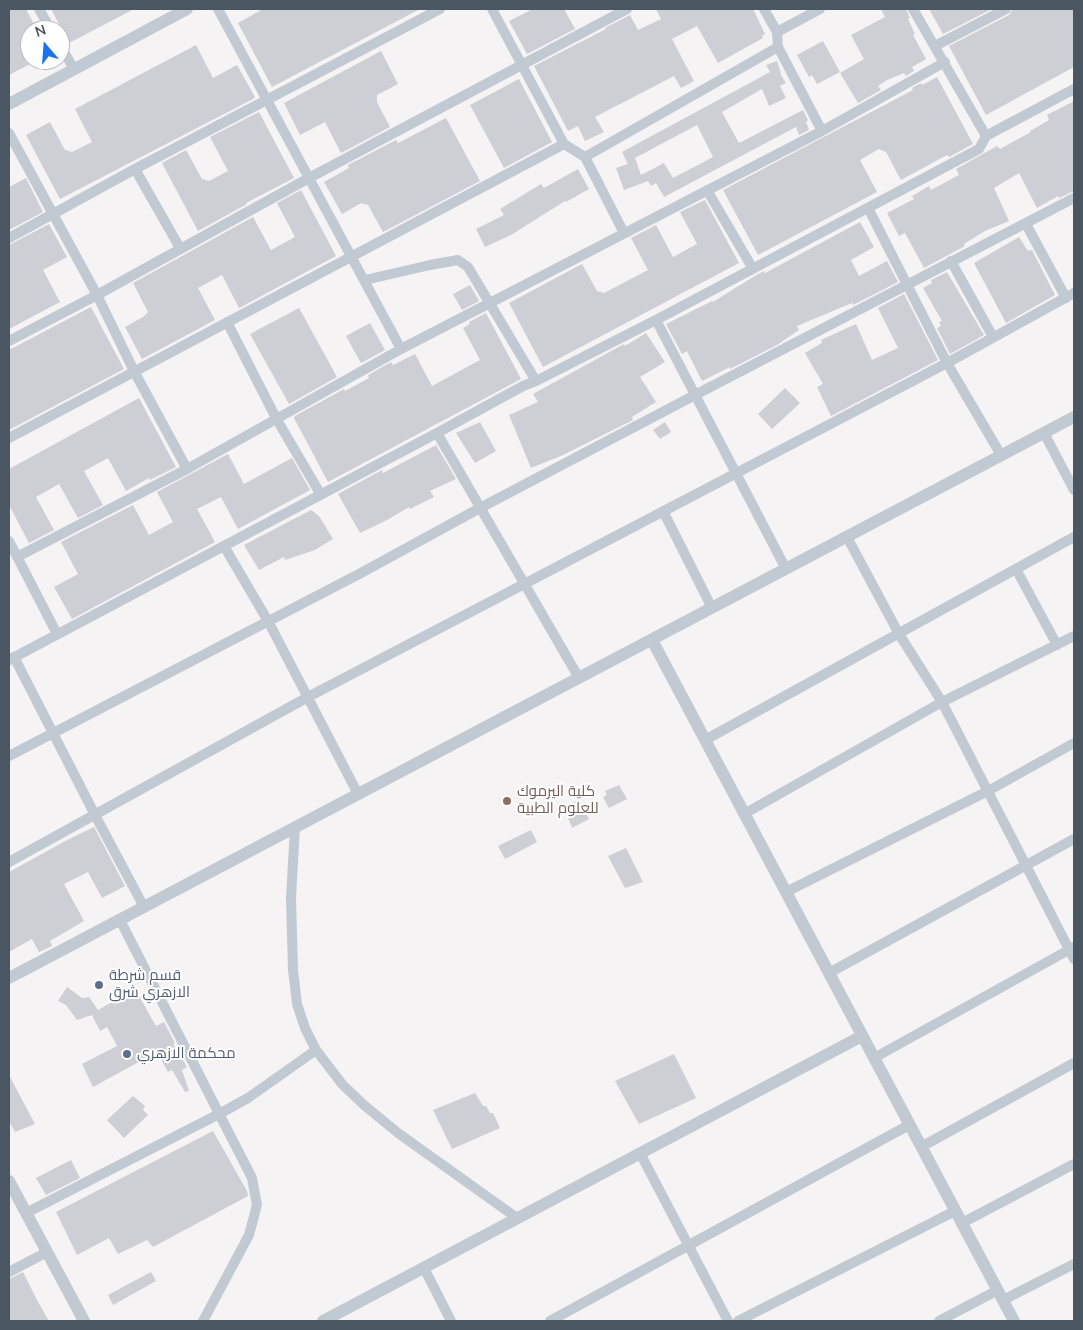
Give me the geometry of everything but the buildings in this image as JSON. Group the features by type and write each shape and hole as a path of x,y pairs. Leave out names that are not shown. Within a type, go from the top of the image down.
{"street":[{"path":"39,9 45,20"},
{"path":"9,104 187,9"},
{"path":"218,9 401,349"},
{"path":"9,238 135,169 440,9"},
{"path":"492,9 564,144 585,157 624,233"},
{"path":"9,341 97,295 309,178 627,9"},
{"path":"764,9 777,32 778,46 822,131"},
{"path":"777,32 820,9"},
{"path":"913,9 986,136"},
{"path":"935,46 1006,9"},
{"path":"585,157 778,46"},
{"path":"70,62 74,69"},
{"path":"18,557 186,469 401,349 822,131 945,62"},
{"path":"144,907 54,733 12,658 321,495 522,386 536,381 656,320 979,149 986,136 1074,89"},
{"path":"9,134 97,295 134,372 186,469"},
{"path":"9,438 564,144"},
{"path":"135,169 180,248"},
{"path":"706,190 753,269"},
{"path":"9,756 1074,198"},
{"path":"868,208 947,363 1001,455"},
{"path":"9,862 308,698 947,363 1070,295 1026,224"},
{"path":"365,280 458,260 468,267 536,381"},
{"path":"951,261 993,337"},
{"path":"656,320 786,568"},
{"path":"227,322 276,418 321,495"},
{"path":"9,978 1074,417"},
{"path":"437,433 579,678"},
{"path":"1044,433 1074,490"},
{"path":"663,511 712,608"},
{"path":"847,537 899,634 942,702 1025,865 1073,952 874,1058"},
{"path":"705,740 1074,537"},
{"path":"9,541 57,634"},
{"path":"224,546 268,621 358,794"},
{"path":"1016,569 1057,645"},
{"path":"744,814 942,702 1074,636"},
{"path":"652,640 1014,1321"},
{"path":"786,892 988,791 1074,743"},
{"path":"295,827 290,898 293,970 297,1004 305,1028 316,1050 342,1084 364,1105 398,1133 517,1218"},
{"path":"829,973 1074,839"},
{"path":"120,920 252,1178 257,1205 249,1235 203,1321"},
{"path":"324,1321 862,1036"},
{"path":"26,1213 248,1098 316,1050"},
{"path":"921,1146 1074,1063"},
{"path":"550,1321 909,1126"},
{"path":"640,1153 728,1321"},
{"path":"962,1223 1074,1164"},
{"path":"9,1181 84,1321"},
{"path":"738,1321 955,1211"},
{"path":"9,1272 47,1252"},
{"path":"939,1321 1074,1264"},
{"path":"424,1268 451,1321"}],"place":[{"name":"كلية اليرموك للعلوم الطبية","path":"507,801"},
{"name":"قسم شرطة الازهري شرق","path":"99,985"},
{"name":"محكمة الازهري","path":"127,1054"}]}
